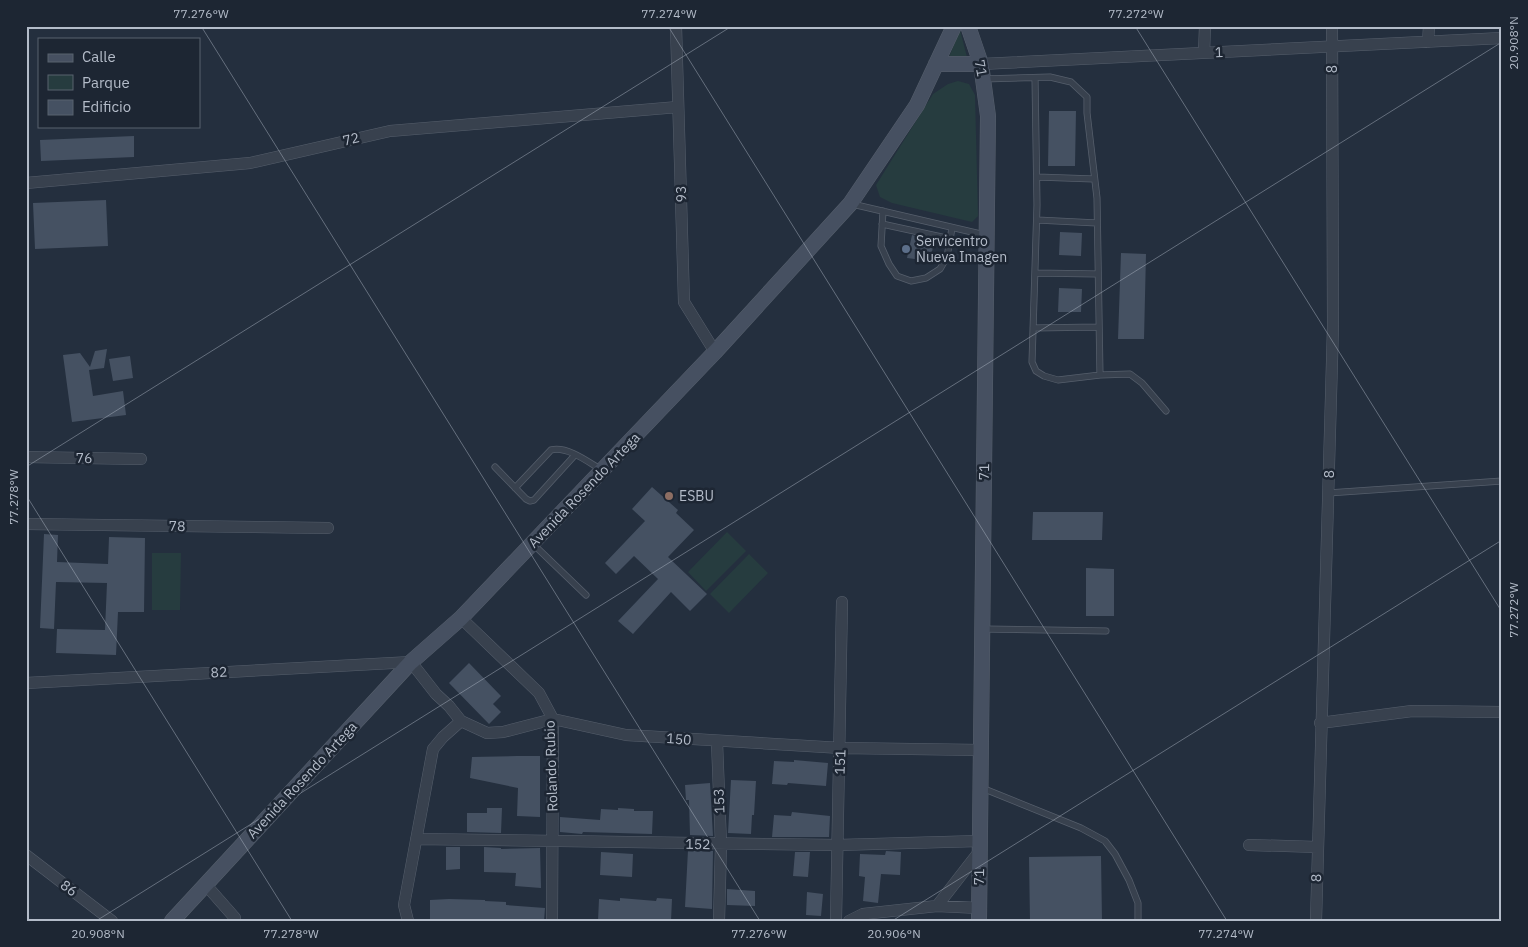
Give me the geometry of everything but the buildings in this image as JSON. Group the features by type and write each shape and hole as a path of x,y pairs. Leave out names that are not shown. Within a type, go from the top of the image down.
{"main road":[{"name":"Avenida Rosendo Artega","path":"172,921 411,662 461,618 715,352 850,204 917,105 954,26"},
{"name":"71","path":"968,26 981,64 988,116 979,914"},
{"name":"1","path":"936,64 981,64"}],"street":[{"name":"93","path":"676,26 684,302 715,352"},
{"path":"1204,53 1205,26"},
{"name":"8","path":"1316,921 1320,723 1333,326 1332,26"},
{"path":"1428,42 1429,26"},
{"name":"1","path":"981,64 1502,38"},
{"name":"72","path":"26,183 250,163 390,130 678,107"},
{"name":"76","path":"26,457 141,459"},
{"name":"78","path":"26,524 328,528"},
{"name":"151","path":"836,921 841,748 842,602"},
{"name":"Rolando Rubio","path":"461,618 539,693 553,719 552,921"},
{"name":"150","path":"411,662 436,694 461,721 487,733 503,732 553,719 626,736 841,748 980,750"},
{"name":"82","path":"26,683 411,662"},
{"path":"1320,723 1412,711 1502,712"},
{"path":"408,921 404,905 433,749 461,721"},
{"name":"153","path":"717,742 721,844 719,921"},
{"name":"152","path":"416,839 980,846"},
{"path":"937,906 980,846"},
{"path":"1249,846 1317,847"},
{"name":"86","path":"26,855 112,921"},
{"path":"206,885 235,918 235,921"},
{"path":"849,921 863,914 937,906 979,914"}],"lane":[{"path":"983,79 1050,77 1071,82 1087,97 1097,223 1100,375"},
{"path":"1035,78 1037,220 1032,362 1036,371 1044,376 1058,380 1130,374 1142,383 1166,411"},
{"path":"1037,177 1094,179"},
{"path":"850,204 986,236"},
{"path":"883,211 881,246 888,264 897,276 911,281 926,278 940,269 948,257 952,228"},
{"path":"1037,220 1097,223"},
{"path":"882,224 951,239"},
{"path":"1035,273 1098,274"},
{"path":"1033,328 1099,327"},
{"path":"515,488 551,450 564,450 602,470"},
{"path":"495,467 530,501 534,500 575,455"},
{"path":"1328,493 1502,481"},
{"path":"532,543 586,595"},
{"path":"982,629 1106,631"},
{"path":"980,788 1080,828 1105,841 1115,854 1129,880 1138,903 1138,921"}],"green space":[{"path":"960,30 967,57 949,57"},
{"path":"958,81 969,84 975,95 978,216 972,222 892,203 880,197 876,185 933,94 948,84"},
{"path":"727,532 746,551 706,591 688,572"},
{"path":"152,553 181,553 180,610 152,610"},
{"path":"749,554 768,573 729,613 710,594"}],"place":[{"name":"Servicentro Nueva Imagen","path":"906,249"},
{"name":"ESBU","path":"669,496"}]}
